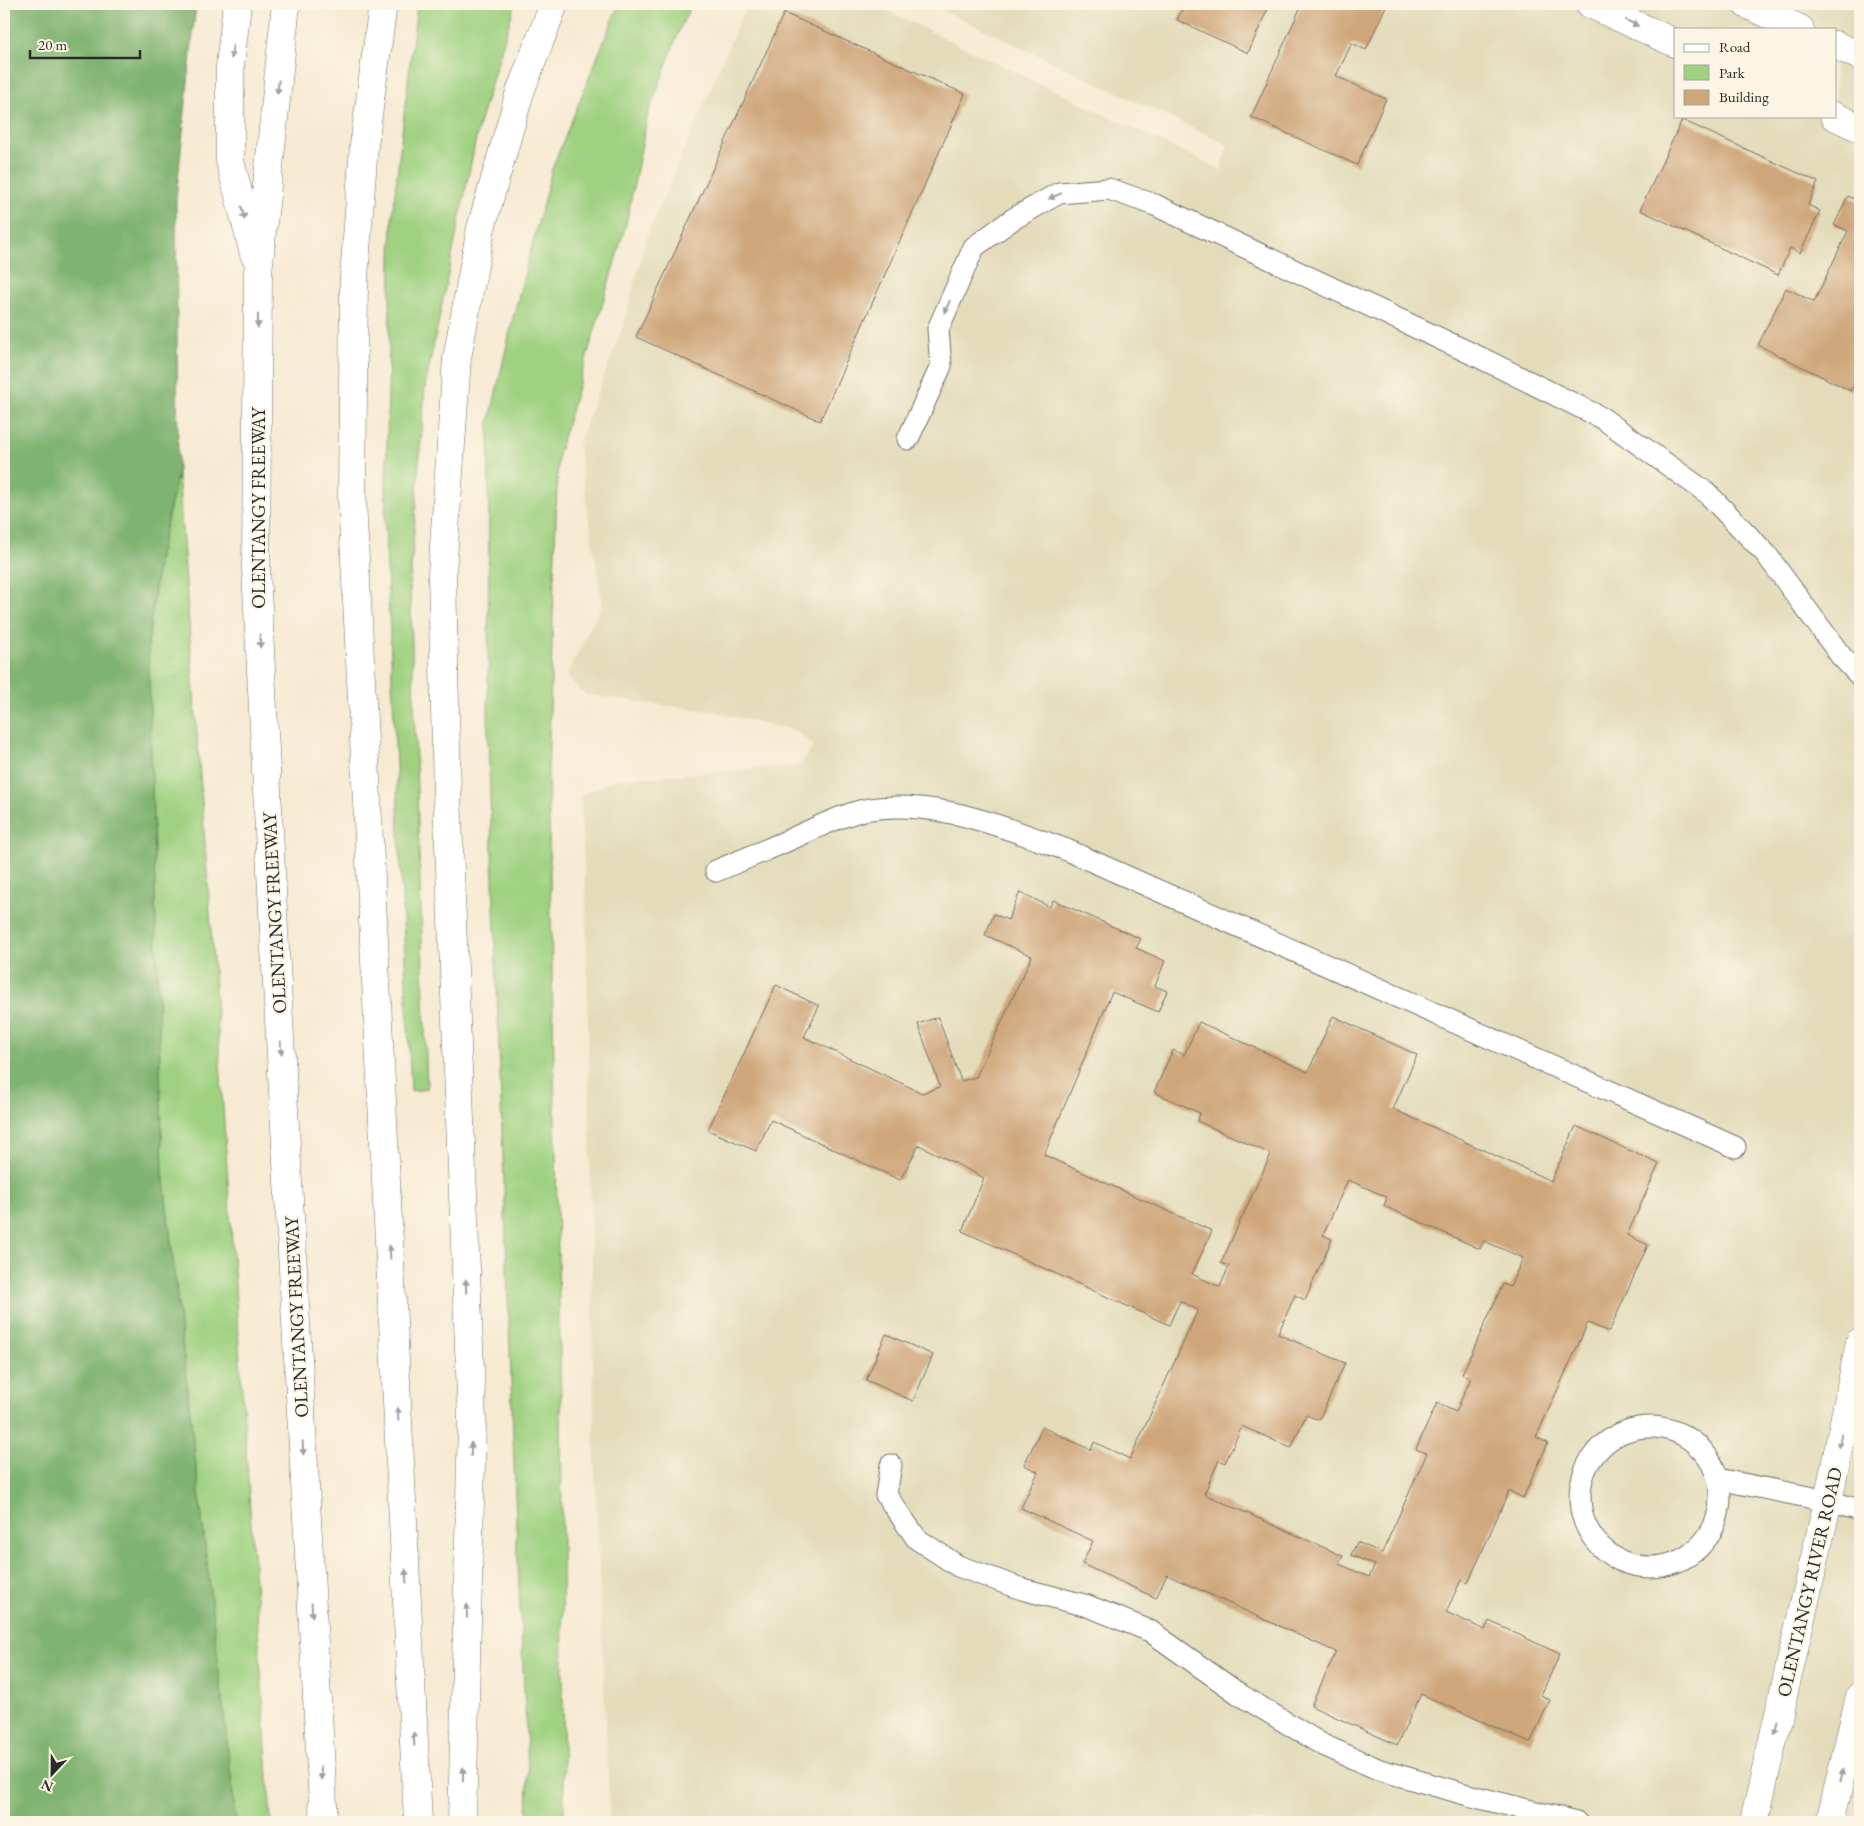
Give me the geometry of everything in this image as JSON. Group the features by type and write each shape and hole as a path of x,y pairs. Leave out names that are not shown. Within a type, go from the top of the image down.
{"main road":[{"path":"237,4 230,66 230,161 258,272"},
{"name":"OLENTANGY FREEWAY","path":"286,4 258,272 256,570 324,1822"},
{"path":"383,4 364,145 354,278 352,500 418,1822"},
{"path":"462,1822 472,1420 447,794 442,574 457,358 481,228 520,92 554,4"},
{"path":"1590,4 1674,43"},
{"path":"1746,4 1798,28"},
{"path":"1836,45 1860,56"},
{"path":"1836,117 1860,128"},
{"name":"OLENTANGY RIVER ROAD","path":"1754,1822 1828,1501 1860,1342"},
{"path":"1830,1822 1860,1696"}],"lane":[{"path":"908,439 941,366 938,329 974,247 1013,219 1059,193 1109,189 1155,205 1481,358 1602,418 1707,493 1766,554 1841,656 1860,676"},
{"path":"716,871 822,825 864,810 898,807 982,819 1067,850 1735,1147"},
{"path":"1653,1427 1674,1432 1690,1439 1702,1450 1712,1464 1718,1479 1720,1501 1716,1522 1704,1541 1688,1555 1669,1564 1648,1567 1626,1562 1606,1552 1592,1536 1582,1516 1580,1494 1584,1472 1595,1453 1611,1438 1632,1429 1653,1427"},
{"path":"891,1465 886,1495 917,1539 958,1566 1022,1588 1088,1606 1150,1631 1239,1694 1323,1745 1380,1770 1468,1795 1576,1822"},
{"path":"1718,1479 1828,1501 1860,1510"}],"shaded area":[{"path":"747,4 873,4 1221,170 1228,145 930,4 1860,4 1860,1822 610,1822 595,1474 586,898 580,796 613,780 799,765 814,746 796,731 712,711 586,695 566,676 602,605 578,444 623,326 647,236"}],"green space":[{"path":"4,4 196,4 176,199 178,473 159,556 148,643 163,1172 236,1822 4,1822"},
{"path":"417,4 515,4 479,124 425,387 410,584 427,1089 411,1091 385,528 392,218"},
{"path":"619,4 692,4 680,28 648,114 626,224 558,455 548,773 561,1404 564,1822 527,1822 528,1770 517,1547 488,740 489,423 515,310 552,169"},
{"path":"178,473 209,899 271,1822 236,1822 163,1172 148,643 159,556"}],"building":[{"path":"1185,4 1270,4 1248,53 1177,20"},
{"path":"1302,4 1387,4 1366,50 1352,43 1336,76 1386,99 1357,165 1251,117"},
{"path":"784,13 965,94 820,421 636,337"},
{"path":"1682,120 1818,182 1808,205 1820,211 1800,253 1790,248 1778,275 1640,210"},
{"path":"1848,196 1860,202 1860,372 1851,391 1758,345 1786,288 1814,302 1848,231 1834,225"},
{"path":"1020,892 1050,907 1053,900 1141,939 1136,948 1165,961 1155,986 1167,991 1158,1012 1112,992 1044,1155 1212,1231 1192,1274 1220,1287 1229,1266 1221,1263 1271,1154 1197,1121 1200,1113 1154,1092 1173,1050 1184,1055 1199,1022 1308,1072 1333,1016 1417,1055 1393,1109 1551,1181 1576,1126 1659,1164 1627,1235 1648,1245 1609,1332 1588,1323 1536,1437 1548,1443 1523,1498 1509,1491 1468,1583 1461,1580 1446,1612 1485,1630 1489,1621 1560,1654 1541,1695 1550,1700 1530,1743 1421,1694 1397,1745 1311,1706 1336,1652 1167,1575 1156,1598 1082,1564 1093,1541 1021,1508 1038,1472 1024,1465 1042,1427 1091,1450 1094,1442 1130,1459 1198,1310 1180,1301 1169,1325 962,1231 984,1178 919,1145 900,1180 771,1120 756,1151 708,1130 776,985 819,1006 804,1037 922,1093 940,1087 918,1024 938,1017 961,1081 976,1077 1032,956 985,935 994,914 1008,920","holes":["1348,1180 1387,1197 1384,1206 1480,1249 1484,1241 1523,1258 1510,1287 1503,1284 1462,1374 1471,1378 1456,1412 1437,1403 1416,1449 1427,1453 1382,1553 1357,1542 1351,1555 1375,1565 1369,1577 1339,1564 1343,1556 1204,1494 1219,1460 1225,1463 1242,1426 1291,1448 1306,1415 1319,1420 1345,1363 1278,1334 1295,1295 1305,1300 1332,1239 1323,1235"]},
{"path":"886,1334 933,1355 913,1401 866,1380"}]}
